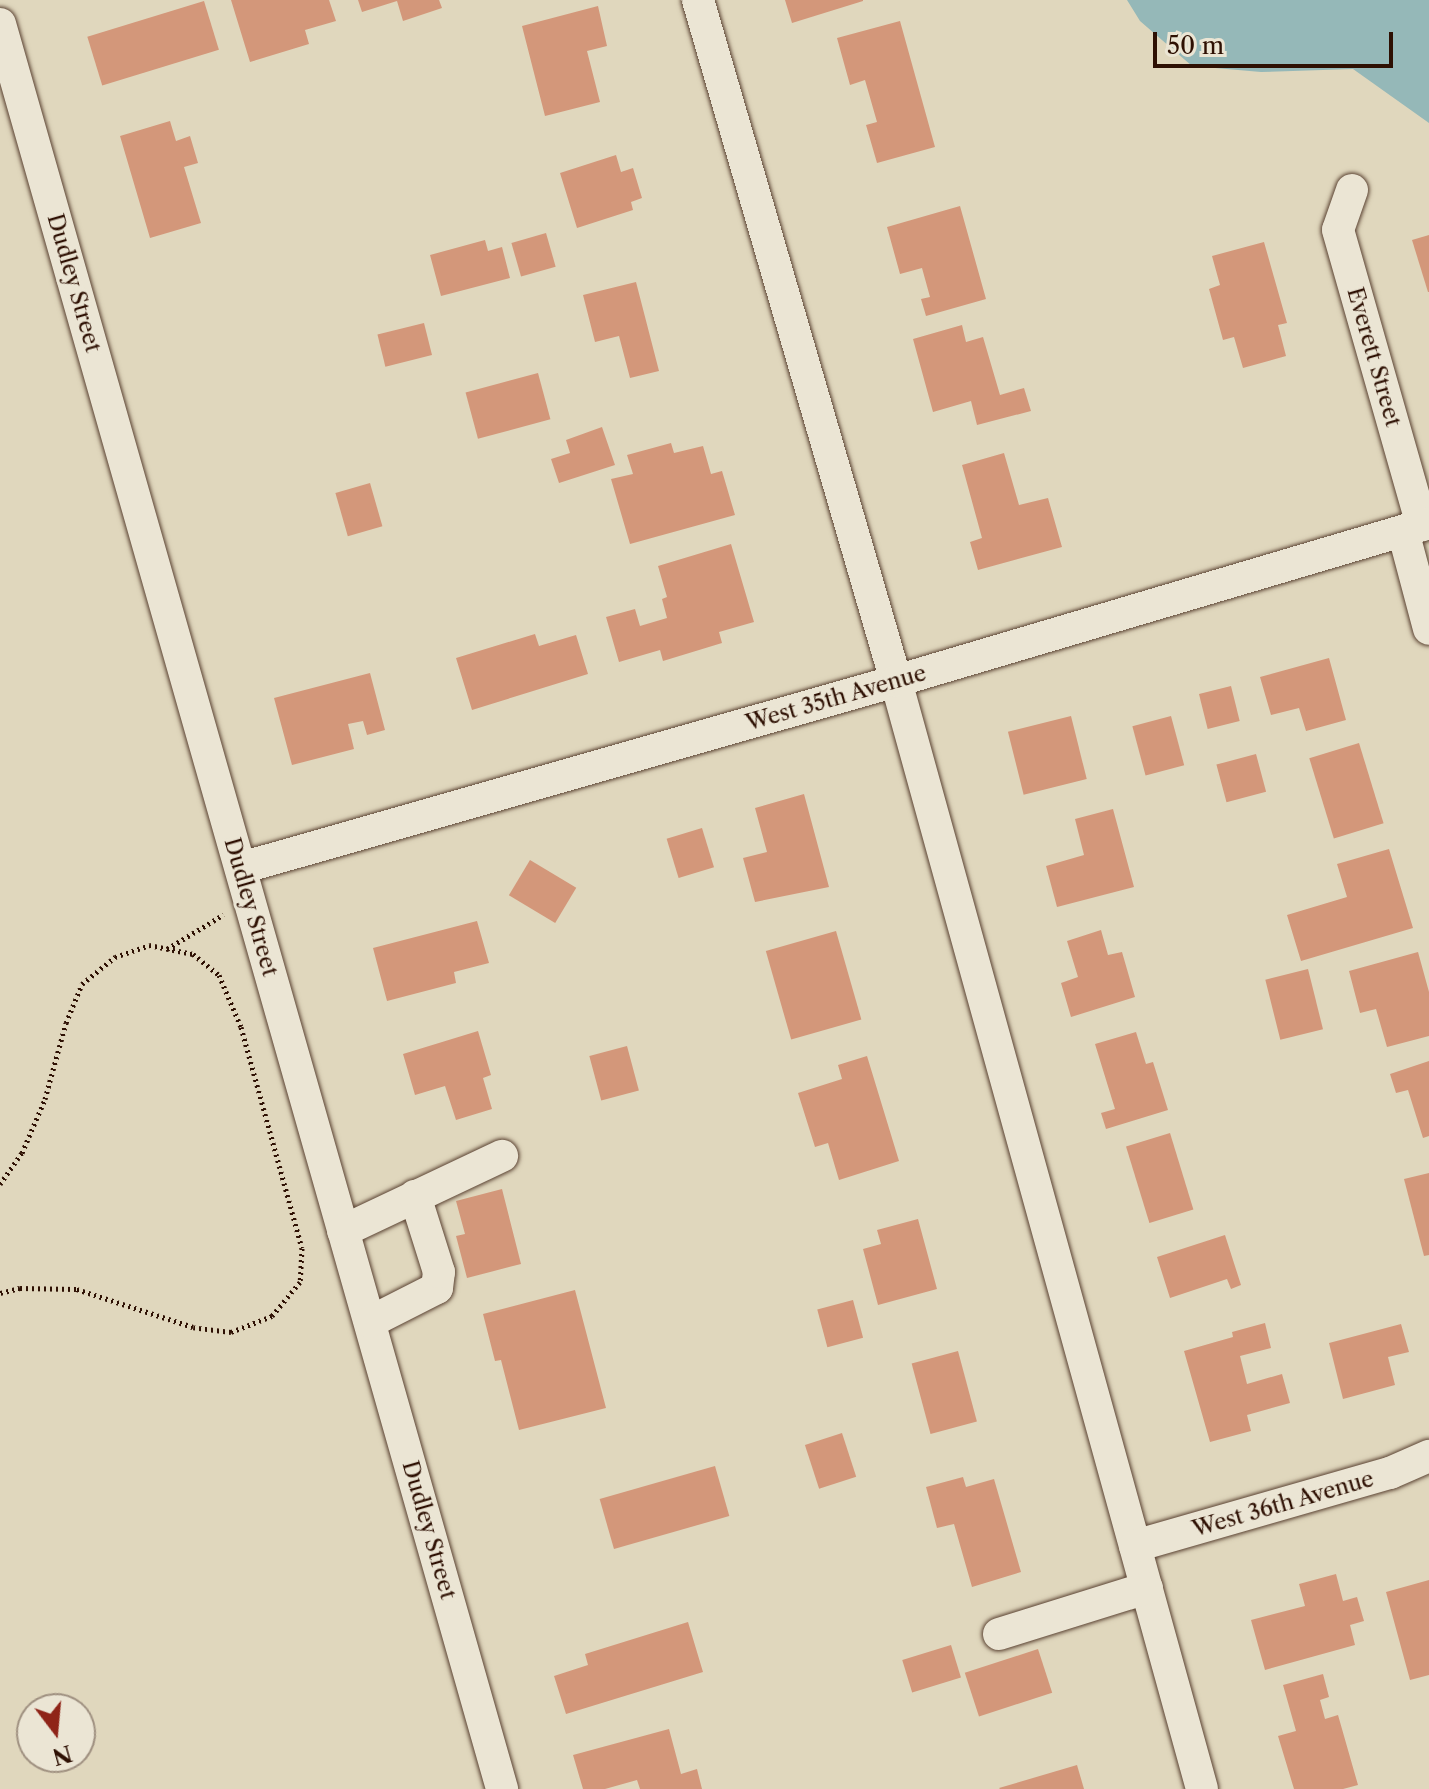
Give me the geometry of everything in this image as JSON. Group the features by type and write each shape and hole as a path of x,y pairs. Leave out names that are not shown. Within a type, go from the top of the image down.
{"street":[{"path":"698,0 896,681 1202,1789"},
{"name":"Dudley Street","path":"0,24 502,1789"},
{"name":"Everett Street","path":"1352,190 1338,230 1418,526 1429,629"},
{"name":"West 35th Avenue","path":"245,883 896,681 1418,526"},
{"path":"343,1231 502,1156"},
{"path":"370,1322 437,1288 439,1272 415,1196"},
{"name":"West 36th Avenue","path":"1135,1546 1390,1473 1429,1456"},
{"path":"999,1634 1147,1588"}],"path":[{"path":"166,949 245,883"},
{"path":"0,1184 22,1153 45,1099 66,1023 82,984 115,957 149,945 193,954 219,975 241,1027 302,1248 300,1282 272,1316 231,1332 193,1327 76,1289 20,1288 0,1293"}],"water":[{"path":"1127,0 1429,0 1429,123 1353,69 1261,72 1192,66 1140,21"}],"building":[{"path":"231,0 329,0 336,21 305,30 309,44 250,62"},
{"path":"358,0 439,0 442,8 403,21 397,1 362,12"},
{"path":"785,0 863,0 863,1 792,23"},
{"path":"204,1 219,50 102,85 87,37"},
{"path":"598,6 607,46 587,51 600,102 545,116 522,26"},
{"path":"900,21 935,147 877,163 866,125 877,122 865,80 850,85 837,38"},
{"path":"170,121 176,141 190,136 198,163 184,167 201,223 150,238 120,136"},
{"path":"616,155 621,172 633,168 642,198 631,202 633,210 577,228 560,173"},
{"path":"960,206 986,299 926,316 921,299 930,297 922,268 900,274 887,227"},
{"path":"546,233 556,267 521,277 511,243"},
{"path":"1429,235 1429,292 1428,292 1412,240"},
{"path":"485,240 488,251 502,247 510,278 441,296 430,255"},
{"path":"1264,242 1287,323 1278,325 1286,356 1243,368 1234,337 1223,340 1209,289 1220,285 1212,256"},
{"path":"636,282 659,371 630,378 619,336 595,342 583,295"},
{"path":"424,323 432,355 385,367 377,335"},
{"path":"962,325 966,342 983,337 1000,395 1024,388 1031,411 977,425 971,401 933,412 913,339"},
{"path":"538,373 550,419 478,439 466,392"},
{"path":"602,427 615,465 559,483 551,459 570,453 566,440"},
{"path":"671,443 674,453 703,446 711,474 722,471 735,515 630,544 611,479 633,474 627,455"},
{"path":"1004,453 1019,505 1048,498 1062,547 978,570 970,542 982,538 962,465"},
{"path":"370,483 382,526 348,536 335,493"},
{"path":"731,544 754,622 719,632 722,643 663,661 660,650 619,662 606,617 635,609 640,626 667,618 662,599 667,597 658,566"},
{"path":"535,634 539,646 576,635 588,674 472,710 456,658"},
{"path":"1329,658 1346,720 1306,731 1299,708 1271,715 1260,677"},
{"path":"370,673 385,730 367,735 363,721 348,724 354,749 292,765 274,698"},
{"path":"1231,686 1240,721 1208,729 1199,694"},
{"path":"1071,716 1087,779 1024,795 1008,732"},
{"path":"1171,716 1184,765 1146,776 1132,726"},
{"path":"1359,743 1384,823 1334,839 1309,758"},
{"path":"1256,754 1266,792 1226,802 1216,765"},
{"path":"804,794 829,887 755,902 743,858 767,852 755,808"},
{"path":"1113,809 1134,887 1057,907 1046,866 1084,855 1075,819"},
{"path":"702,828 714,867 679,878 667,839"},
{"path":"1389,849 1413,928 1301,961 1287,915 1347,897 1337,864"},
{"path":"530,860 576,888 555,923 509,895"},
{"path":"477,921 489,963 454,972 456,983 387,1001 373,948"},
{"path":"1101,930 1108,955 1122,952 1135,997 1071,1017 1061,983 1078,977 1067,941"},
{"path":"836,931 861,1019 791,1040 766,951"},
{"path":"1418,952 1429,992 1429,1036 1387,1047 1376,1009 1360,1013 1349,971"},
{"path":"1308,969 1323,1029 1280,1040 1265,980"},
{"path":"478,1031 491,1075 483,1078 492,1109 456,1120 445,1086 415,1095 403,1054"},
{"path":"1136,1032 1146,1064 1153,1062 1168,1110 1106,1129 1101,1113 1115,1109 1095,1044"},
{"path":"627,1046 639,1090 601,1101 589,1056"},
{"path":"867,1056 899,1161 839,1180 828,1143 815,1147 798,1093 842,1079 838,1065"},
{"path":"1429,1061 1429,1136 1423,1138 1408,1090 1396,1093 1390,1074"},
{"path":"1170,1133 1193,1210 1149,1223 1126,1146"},
{"path":"1429,1173 1429,1255 1424,1256 1404,1179"},
{"path":"502,1189 521,1264 467,1278 456,1236 465,1234 456,1201"},
{"path":"918,1219 937,1289 878,1305 863,1249 881,1244 877,1230"},
{"path":"1225,1235 1241,1285 1231,1289 1227,1279 1170,1298 1157,1257"},
{"path":"575,1290 606,1408 519,1430 501,1360 495,1361 483,1314"},
{"path":"853,1300 863,1338 827,1347 817,1310"},
{"path":"1265,1323 1271,1348 1240,1356 1247,1384 1282,1374 1290,1403 1247,1415 1251,1431 1210,1442 1184,1351 1233,1337 1232,1332"},
{"path":"1401,1324 1409,1352 1388,1357 1395,1385 1343,1399 1329,1343"},
{"path":"958,1351 977,1422 931,1434 912,1363"},
{"path":"842,1433 856,1477 819,1489 805,1445"},
{"path":"715,1466 729,1516 614,1549 600,1499"},
{"path":"963,1477 966,1487 994,1479 1021,1572 972,1587 954,1524 937,1528 926,1487"},
{"path":"1336,1574 1343,1601 1357,1597 1364,1621 1350,1625 1355,1645 1265,1670 1251,1620 1305,1606 1299,1584"},
{"path":"1429,1580 1429,1675 1410,1680 1386,1592"},
{"path":"688,1622 703,1672 566,1714 554,1676 588,1665 585,1654"},
{"path":"951,1645 961,1678 912,1692 902,1660"},
{"path":"1038,1649 1052,1693 979,1717 965,1673"},
{"path":"1323,1674 1329,1697 1320,1700 1325,1719 1338,1715 1358,1785 1343,1789 1294,1789 1278,1736 1296,1731 1283,1685"},
{"path":"669,1729 681,1774 697,1769 702,1789 640,1789 637,1780 605,1789 583,1789 573,1755"},
{"path":"1077,1765 1084,1789 999,1788"}]}
